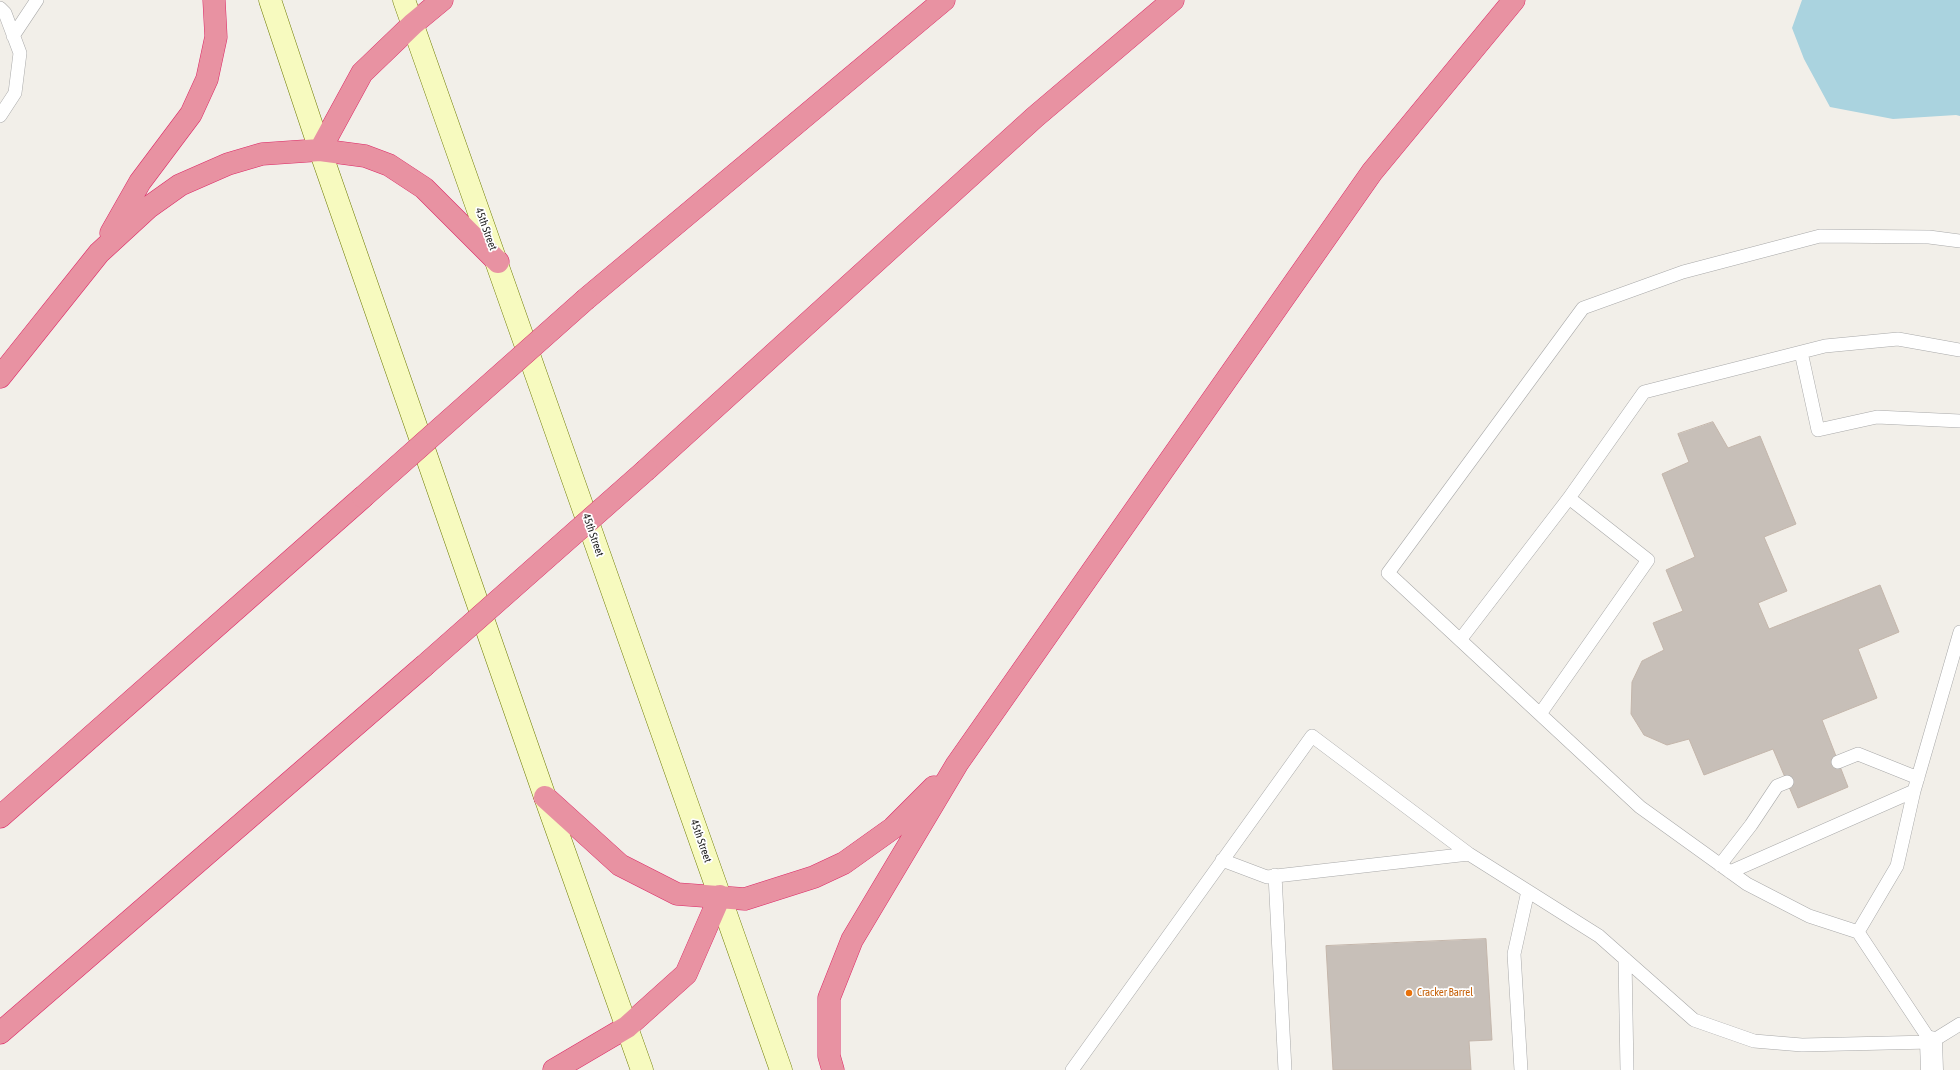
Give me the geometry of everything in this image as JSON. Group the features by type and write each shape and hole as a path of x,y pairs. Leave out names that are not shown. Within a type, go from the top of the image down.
{"highway":[{"path":"100,253 140,182 191,114 207,79 216,37 214,0"},
{"path":"320,150 362,73 413,24 442,0"},
{"path":"0,817 586,299 944,0"},
{"path":"0,1033 424,666 646,470 1035,118 1173,0"},
{"path":"834,1070 829,1056 830,998 852,940 957,764 1372,172 1514,0"},
{"path":"0,377 100,253 149,207 180,185 228,164 262,154 320,150 365,156 389,165 424,188 498,262"},
{"path":"545,796 620,864 677,894 745,899 814,877 844,863 893,828 957,764"},
{"path":"554,1070 626,1028 686,974 720,896"}],"main road":[{"path":"270,0 320,150 626,1028 642,1070"},
{"name":"45th Street","path":"404,0 498,262 781,1070"}],"street":[{"path":"1931,1042 1932,1070"}],"lane":[{"path":"13,36 37,0"},
{"path":"0,8 6,13 20,53 15,93 0,116"},
{"path":"1931,1042 1858,932 1809,916 1747,884 1640,807 1388,573 1583,308 1683,272 1820,236 1929,237 1960,241"},
{"path":"1460,640 1569,498 1644,392 1825,346 1898,339 1960,350"},
{"path":"1801,352 1818,430 1877,417 1960,421"},
{"path":"1540,714 1648,560 1569,498"},
{"path":"1858,932 1897,866 1914,791 1960,632"},
{"path":"1072,1070 1312,736 1469,854 1599,936 1694,1020 1754,1041 1802,1045 1931,1042 1960,1024"},
{"path":"1838,762 1858,754 1918,778"},
{"path":"1725,868 1777,786 1787,782"},
{"path":"1725,868 1914,791"},
{"path":"1222,860 1267,876 1275,876 1469,854"},
{"path":"1275,876 1285,1070"},
{"path":"1521,1070 1514,954 1528,891"},
{"path":"1625,959 1627,1070"}],"water":[{"path":"1802,0 1960,0 1960,116 1893,119 1830,107 1804,59 1792,28"}],"building":[{"path":"1713,422 1728,448 1760,436 1796,524 1764,537 1787,591 1758,603 1769,629 1880,585 1899,632 1858,649 1877,698 1822,720 1848,787 1798,808 1773,749 1704,775 1689,739 1667,745 1644,735 1631,714 1632,682 1642,661 1664,650 1653,623 1683,611 1666,570 1695,557 1662,474 1689,462 1678,434"},
{"name":"Cracker Barrel","path":"1486,939 1492,1040 1469,1041 1471,1070 1333,1070 1326,946"}],"place":[{"name":"Cracker Barrel","path":"1409,993"}]}
